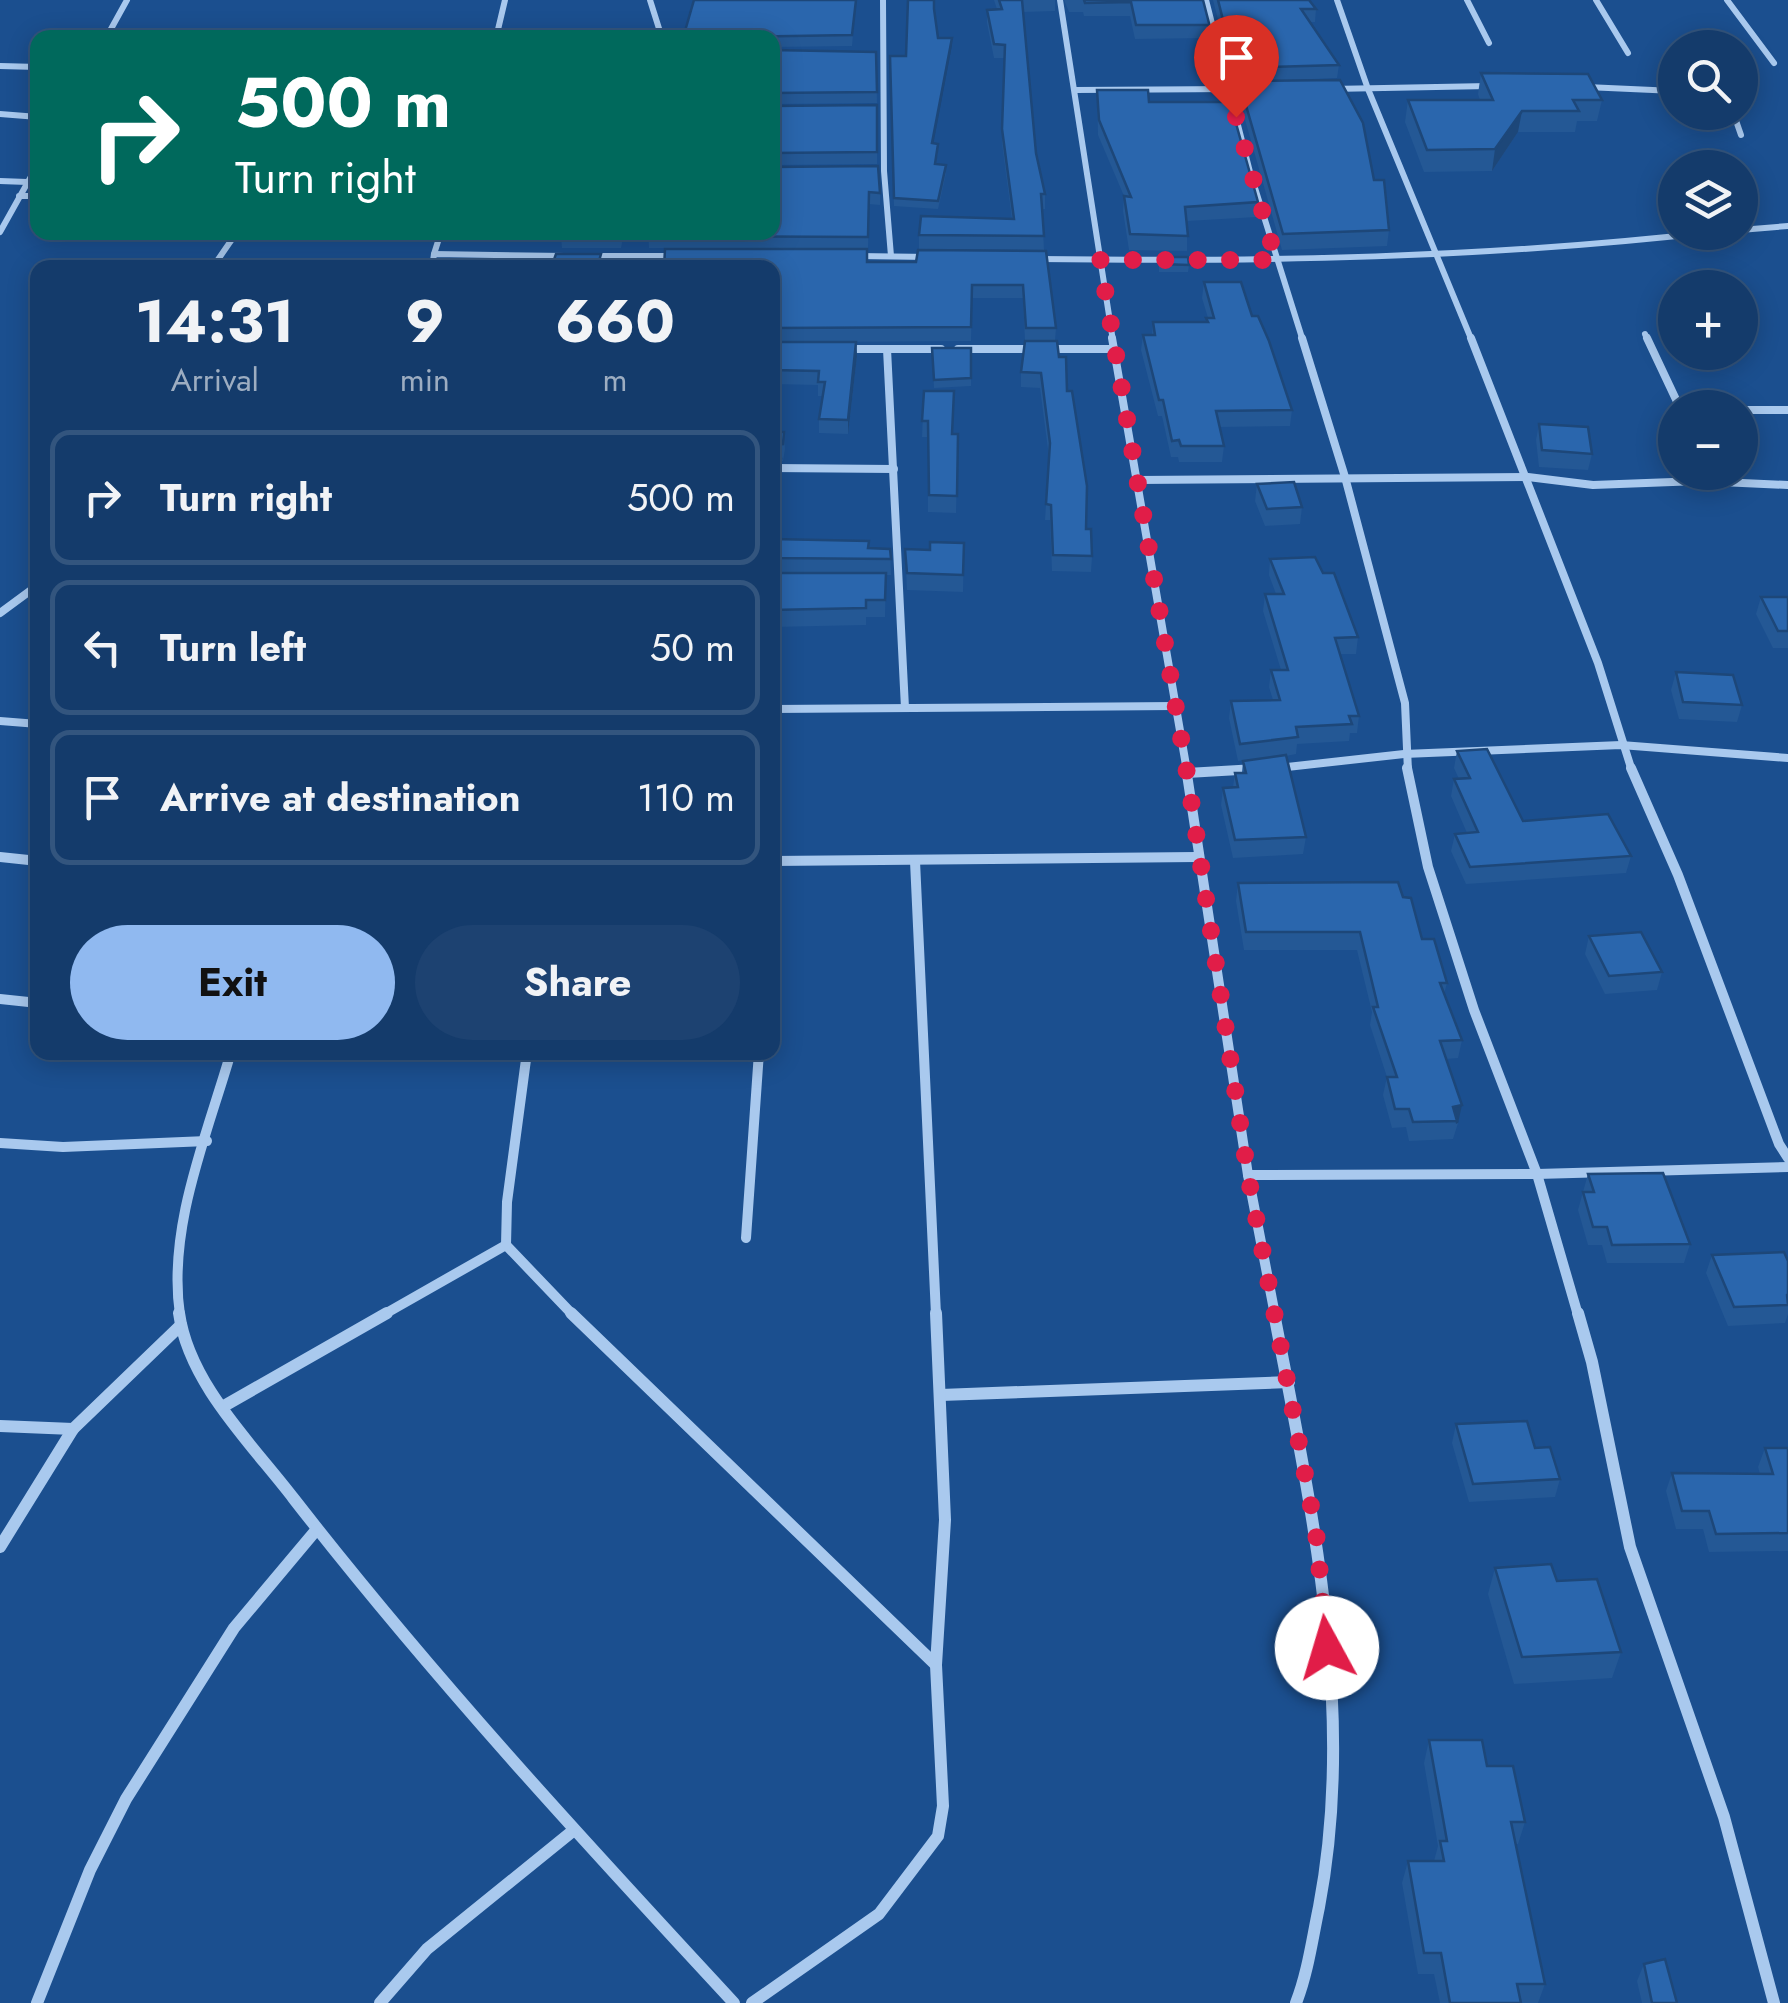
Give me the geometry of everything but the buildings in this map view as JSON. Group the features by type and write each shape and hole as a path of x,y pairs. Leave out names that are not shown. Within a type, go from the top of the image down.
{"street":[{"path":"110,30 127,0"},
{"path":"498,30 505,0"},
{"path":"650,0 659,30"},
{"path":"883,0 884,171 891,256"},
{"path":"1060,0 1114,349 1187,773 1248,1175 1316,1532 1334,1725 1328,1853 1306,1979 1296,2003"},
{"path":"1206,0 1276,260 1345,477 1405,703 1404,754 1428,867 1474,1010 1537,1174 1592,1362 1630,1547 1724,1817 1774,2003"},
{"path":"1336,0 1368,90 1528,478 1598,663 1620,745 1678,875 1779,1144 1788,1158"},
{"path":"1467,0 1489,43"},
{"path":"1596,0 1628,53"},
{"path":"1727,0 1774,64"},
{"path":"867,54 886,54"},
{"path":"0,66 30,67"},
{"path":"1328,89 1504,86"},
{"path":"1584,87 1658,90"},
{"path":"1074,90 1250,89"},
{"path":"865,110 884,110"},
{"path":"0,114 30,116"},
{"path":"1740,130 1741,134"},
{"path":"866,172 884,171"},
{"path":"0,232 30,177"},
{"path":"0,181 27,182"},
{"path":"20,196 30,196"},
{"path":"1758,228 1788,226"},
{"path":"1024,258 1276,260 1437,256 1597,247 1658,239"},
{"path":"433,260 438,240"},
{"path":"434,254 692,256"},
{"path":"633,256 633,260"},
{"path":"852,256 948,257"},
{"path":"1645,334 1671,390"},
{"path":"830,348 1114,349"},
{"path":"887,349 906,708"},
{"path":"1758,410 1788,410"},
{"path":"780,468 894,469"},
{"path":"1137,480 1528,478 1593,485 1658,481"},
{"path":"1758,482 1788,485"},
{"path":"881,583 899,583"},
{"path":"0,613 30,591"},
{"path":"780,710 1175,706"},
{"path":"0,721 30,723"},
{"path":"1187,773 1307,766 1404,754 1620,745 1786,759"},
{"path":"0,858 30,860"},
{"path":"780,861 1197,858"},
{"path":"752,2003 879,1914 938,1836 944,1777 936,1665 945,1520 915,861"},
{"path":"0,999 30,1002"},
{"path":"229,1060 175,1282 181,1325 196,1363 317,1530 574,1830 734,2003"},
{"path":"527,1060 504,1226 506,1245 522,1266 936,1665"},
{"path":"746,1238 758,1060"},
{"path":"0,1144 64,1147 207,1141"},
{"path":"1248,1175 1537,1174 1788,1167"},
{"path":"224,1406 506,1245"},
{"path":"0,1547 73,1429 181,1325"},
{"path":"940,1395 1290,1382"},
{"path":"0,1426 73,1429"},
{"path":"37,2003 90,1870 126,1799 234,1628 317,1530"},
{"path":"380,2003 427,1949 574,1830"}],"route":[{"path":"1236,117 1276,260 1100,260 1156,581 1248,1175 1316,1532 1327,1648"}]}
